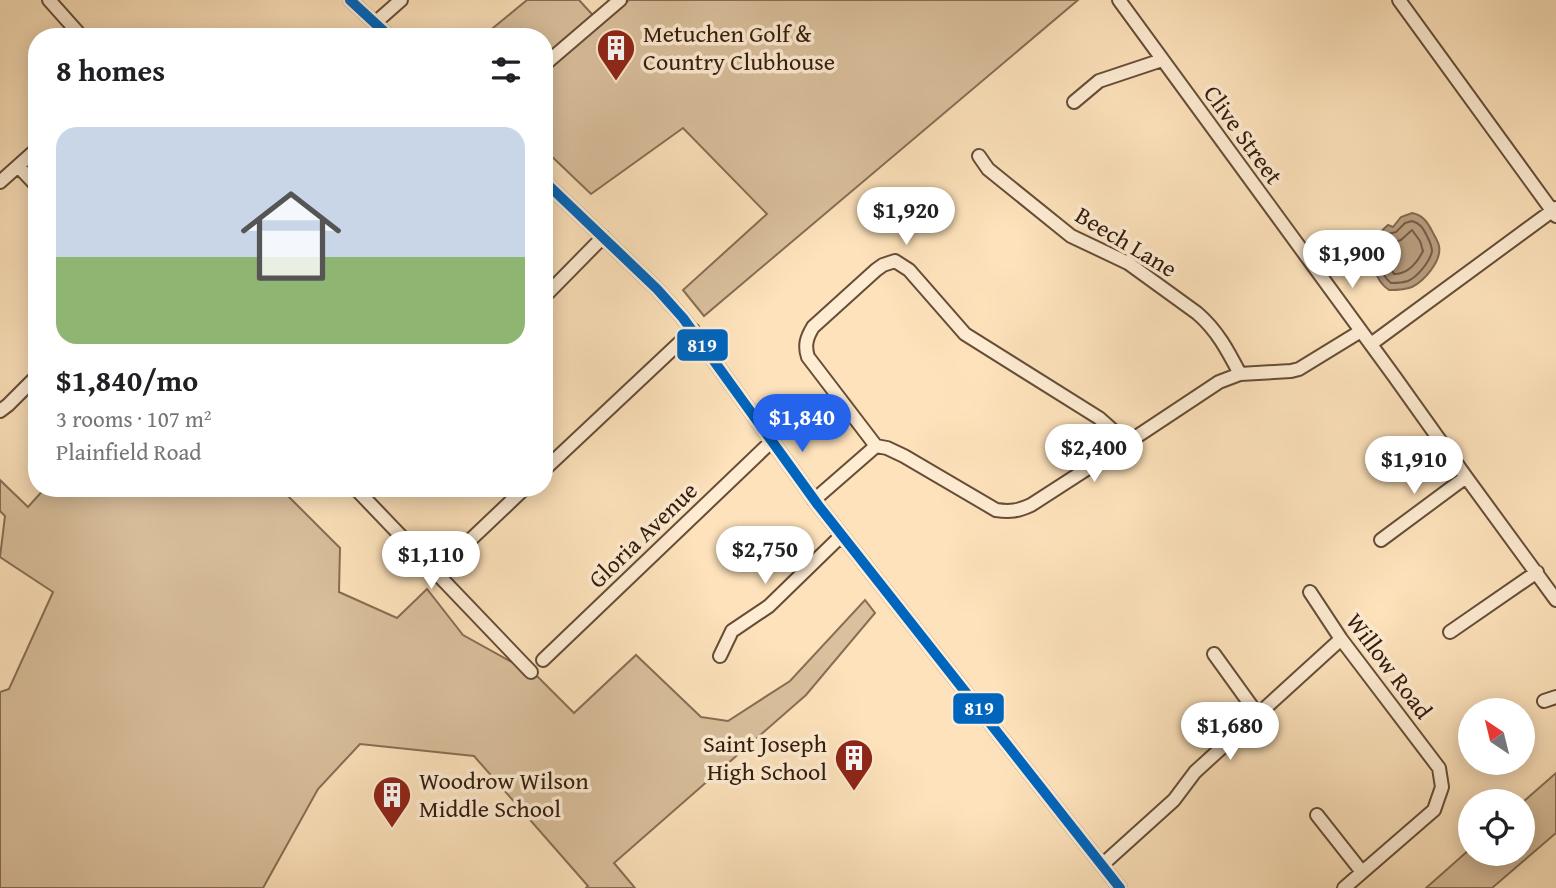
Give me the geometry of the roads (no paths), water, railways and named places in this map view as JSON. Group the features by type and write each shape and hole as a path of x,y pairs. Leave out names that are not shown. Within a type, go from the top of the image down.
{"street":[{"path":"49,0 74,28"},
{"path":"350,0 380,28"},
{"path":"375,23 401,0"},
{"path":"553,57 620,0"},
{"name":"Clive Street","path":"1119,0 1556,600"},
{"path":"1371,344 1555,211 1399,0"},
{"path":"1074,102 1099,81 1162,60"},
{"name":"Beech Lane","path":"979,156 988,169 1071,236 1128,263 1207,321 1225,344 1240,374"},
{"path":"0,182 28,157"},
{"path":"18,166 28,177"},
{"path":"553,190 657,289 693,330 814,500 1120,888"},
{"path":"553,288 603,237"},
{"path":"1128,443 1099,418 965,334 909,270 895,261 876,270 814,327 805,345 808,356 876,446 904,456 984,504 1007,512 1018,511 1031,505 1128,443 1219,382 1240,374 1299,369 1361,331"},
{"path":"553,462 693,330"},
{"path":"0,411 28,385"},
{"name":"Gloria Avenue","path":"543,660 772,441"},
{"path":"814,500 876,446"},
{"path":"1381,540 1466,477"},
{"path":"364,497 531,672"},
{"path":"446,563 516,497"},
{"path":"720,656 732,631 769,606 842,535"},
{"path":"1450,632 1536,572"},
{"name":"Willow Road","path":"1310,592 1341,639 1439,768 1442,786 1434,810 1344,888"},
{"path":"1102,865 1174,800 1195,772 1341,639"},
{"path":"1214,654 1258,715"},
{"path":"1317,815 1362,872"}],"water":[{"path":"1412,213 1421,217 1430,227 1439,246 1438,258 1427,275 1417,284 1407,289 1389,290 1376,274 1373,239 1388,225 1393,227 1401,217"}],"place":[{"name":"Metuchen Golf & Country Clubhouse","path":"616,82"},
{"name":"Saint Joseph High School","path":"854,792"},
{"name":"Woodrow Wilson Middle School","path":"392,829"}]}
